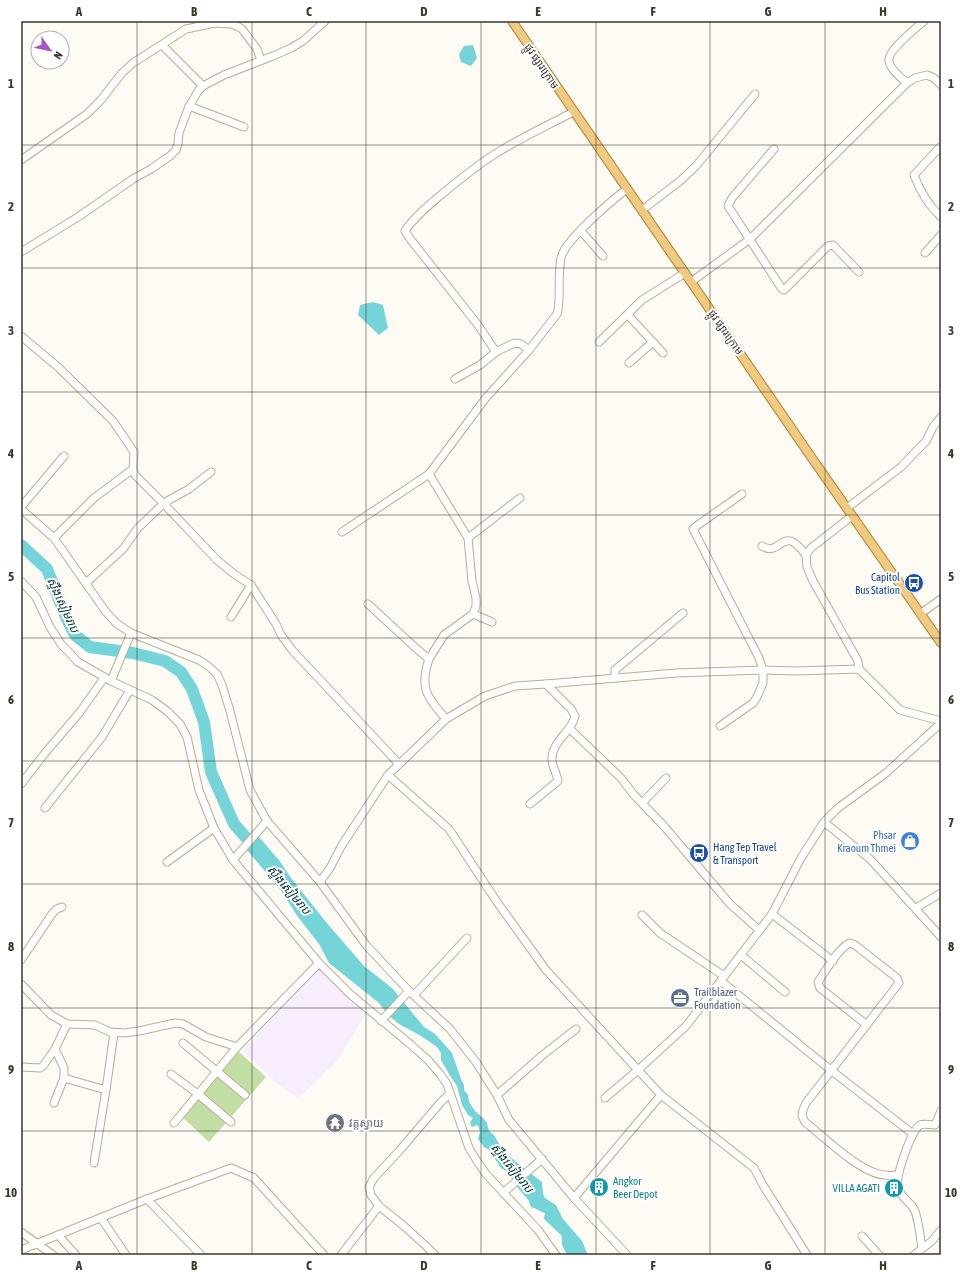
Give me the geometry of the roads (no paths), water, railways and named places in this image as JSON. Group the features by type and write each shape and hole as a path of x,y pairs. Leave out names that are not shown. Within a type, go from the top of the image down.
{"main road":[{"name":"ផ្លូវ ផ្សារក្រោម","path":"512,21 846,508 941,643"}],"street":[{"path":"21,252 78,217 133,179 170,156 176,150 179,133 189,106 198,91 203,86 224,75 273,56 303,41 325,21"},
{"path":"907,83 890,66 889,56 905,38 924,21"},
{"path":"21,160 87,114 100,101 122,73 133,63 186,29 215,23 231,24 242,29 257,50 261,60"},
{"path":"162,45 203,86"},
{"path":"691,282 750,239 907,83 915,78 927,75 934,78 941,85"},
{"path":"642,210 692,170 755,94"},
{"path":"189,106 244,127"},
{"path":"496,352 478,326 405,231 409,225 435,200 471,170 496,153 573,112"},
{"path":"941,146 914,175 925,199 931,208 941,217"},
{"path":"774,149 752,173 729,202 728,206 784,290 828,246 833,245 859,272"},
{"path":"342,532 429,474 485,399 529,350 557,314 559,307 558,278 562,256 570,243 601,211 627,189"},
{"path":"581,231 603,256"},
{"path":"925,253 941,235"},
{"path":"599,342 642,300 685,272"},
{"path":"628,315 663,353"},
{"path":"21,336 58,367 113,421 134,452 133,469 135,475 217,560 234,574 251,585 276,624 281,635 293,651 399,764"},
{"path":"629,363 653,342"},
{"path":"455,379 480,364 496,352 514,343 521,344 529,350"},
{"path":"846,508 901,467 926,441 933,427 941,417"},
{"path":"64,456 21,508 54,538 110,617 131,633 199,660 217,674 230,711 250,790 267,821 320,882 366,945 412,993 450,1029 476,1062 497,1095 509,1120 574,1198 627,1255"},
{"path":"54,538 94,498 133,469"},
{"path":"86,583 123,549 138,528 164,504 189,489 211,472"},
{"path":"429,474 468,538 472,581 476,598 476,606 473,614 444,635 429,659 424,672 424,686 432,703 446,719"},
{"path":"720,726 753,703 763,683 763,670 759,658 693,529 742,494"},
{"path":"468,538 520,498"},
{"path":"852,516 811,548 806,554 807,567 813,581 858,661 859,668 900,710 941,722"},
{"path":"762,546 766,549 772,549 788,541 792,542 806,554"},
{"path":"22,584 36,597 50,627 61,644 78,662 108,680 152,700 167,711 180,724 187,737 199,790 214,828 235,858 319,963 350,994 383,1019 428,1060 440,1074 447,1084 469,1148 486,1174 506,1191 538,1230 556,1255"},
{"path":"231,617 251,585"},
{"path":"920,614 941,599"},
{"path":"368,604 429,659"},
{"path":"615,678 615,670 683,613"},
{"path":"473,614 492,622"},
{"path":"21,784 45,753 108,680 117,667 131,633"},
{"path":"320,882 330,868 342,845 388,775 446,719 485,696 515,686 676,673 763,670 795,671 859,668"},
{"path":"530,804 558,781 552,758 557,742 570,729 574,722 575,716 571,709 546,684"},
{"path":"45,808 102,737 130,690"},
{"path":"605,1098 686,1026 772,914 801,858 824,822 838,808 886,773 941,722"},
{"path":"570,729 621,778 730,904 759,930"},
{"path":"388,775 449,829 497,902 546,970 638,1070 662,1095 754,1168 807,1255"},
{"path":"642,803 666,778"},
{"path":"235,858 267,821"},
{"path":"824,822 870,859 941,936"},
{"path":"167,862 214,828"},
{"path":"916,908 941,892"},
{"path":"21,960 52,914 62,907"},
{"path":"772,914 833,961"},
{"path":"642,915 660,932 722,979 832,1071 913,1134"},
{"path":"383,1019 403,998 412,993 467,938"},
{"path":"867,1025 820,988 818,982 846,944 850,943 867,954 897,978 899,980 898,986 806,1103 802,1116 804,1122 854,1162 874,1172 884,1175 898,1174"},
{"path":"741,954 785,992"},
{"path":"174,1123 237,1047 319,963"},
{"path":"21,984 51,1015 67,1024 95,1025 114,1033 139,1031 175,1023 183,1024 206,1037 237,1047"},
{"path":"21,1067 32,1066 40,1068 43,1066 55,1049 67,1024"},
{"path":"497,1095 544,1054 576,1029"},
{"path":"94,1163 114,1033"},
{"path":"183,1043 245,1095"},
{"path":"54,1103 64,1078 64,1068 55,1049"},
{"path":"171,1074 232,1122"},
{"path":"64,1078 106,1090"},
{"path":"435,1255 404,1226 379,1206 371,1195 369,1187 372,1181 440,1102 450,1093"},
{"path":"574,1198 662,1095"},
{"path":"922,1248 916,1214 912,1206 899,1191 897,1186 898,1174 913,1134 920,1125 935,1125 941,1111"},
{"path":"506,1191 542,1159"},
{"path":"21,1250 147,1199 231,1168 254,1178 324,1255"},
{"path":"147,1199 201,1255"},
{"path":"341,1255 379,1206"},
{"path":"101,1218 126,1255"},
{"path":"914,1255 932,1241 941,1230"},
{"path":"21,1232 53,1255"},
{"path":"58,1235 76,1255"},
{"path":"862,1236 879,1255"}],"water":[{"path":"473,45 477,58 471,66 461,62 459,54 464,46"},
{"path":"373,302 383,305 388,328 379,335 358,315 360,305"},
{"name":"ស្ទឹងសៀមរាប","path":"258,836 279,860 291,878 326,922 364,966 392,988 424,1027 435,1034 452,1053 464,1085 464,1090 468,1095 469,1102 475,1111 487,1123 489,1131 495,1137 502,1149 542,1182 543,1194 545,1198 556,1205 563,1219 582,1241 588,1255 567,1255 562,1245 562,1236 544,1219 545,1213 531,1207 529,1201 514,1183 508,1172 501,1168 489,1150 484,1147 478,1139 480,1132 478,1125 472,1127 470,1122 473,1118 468,1115 462,1105 457,1086 441,1060 441,1053 437,1047 399,1024 388,1015 379,1003 329,963 319,944 298,917 280,889 247,850"}],"waterway":[{"name":"ស្ទឹងសៀមរាប","path":"21,545 47,569 66,617 75,635 90,647 133,653 165,661 181,672 192,689 204,722 211,772 234,824 257,850"}],"place":[{"name":"Capitol Bus Station","path":"914,583"},
{"name":"Phsar Kraoum Thmei","path":"910,841"},
{"name":"Hang Tep Travel & Transport","path":"699,853"},
{"name":"Trailblazer Foundation","path":"680,998"},
{"name":"វត្តស្វាយ","path":"335,1123"},
{"name":"Angkor Beer Depot","path":"599,1187"},
{"name":"VILLA AGATI","path":"894,1188"}]}
